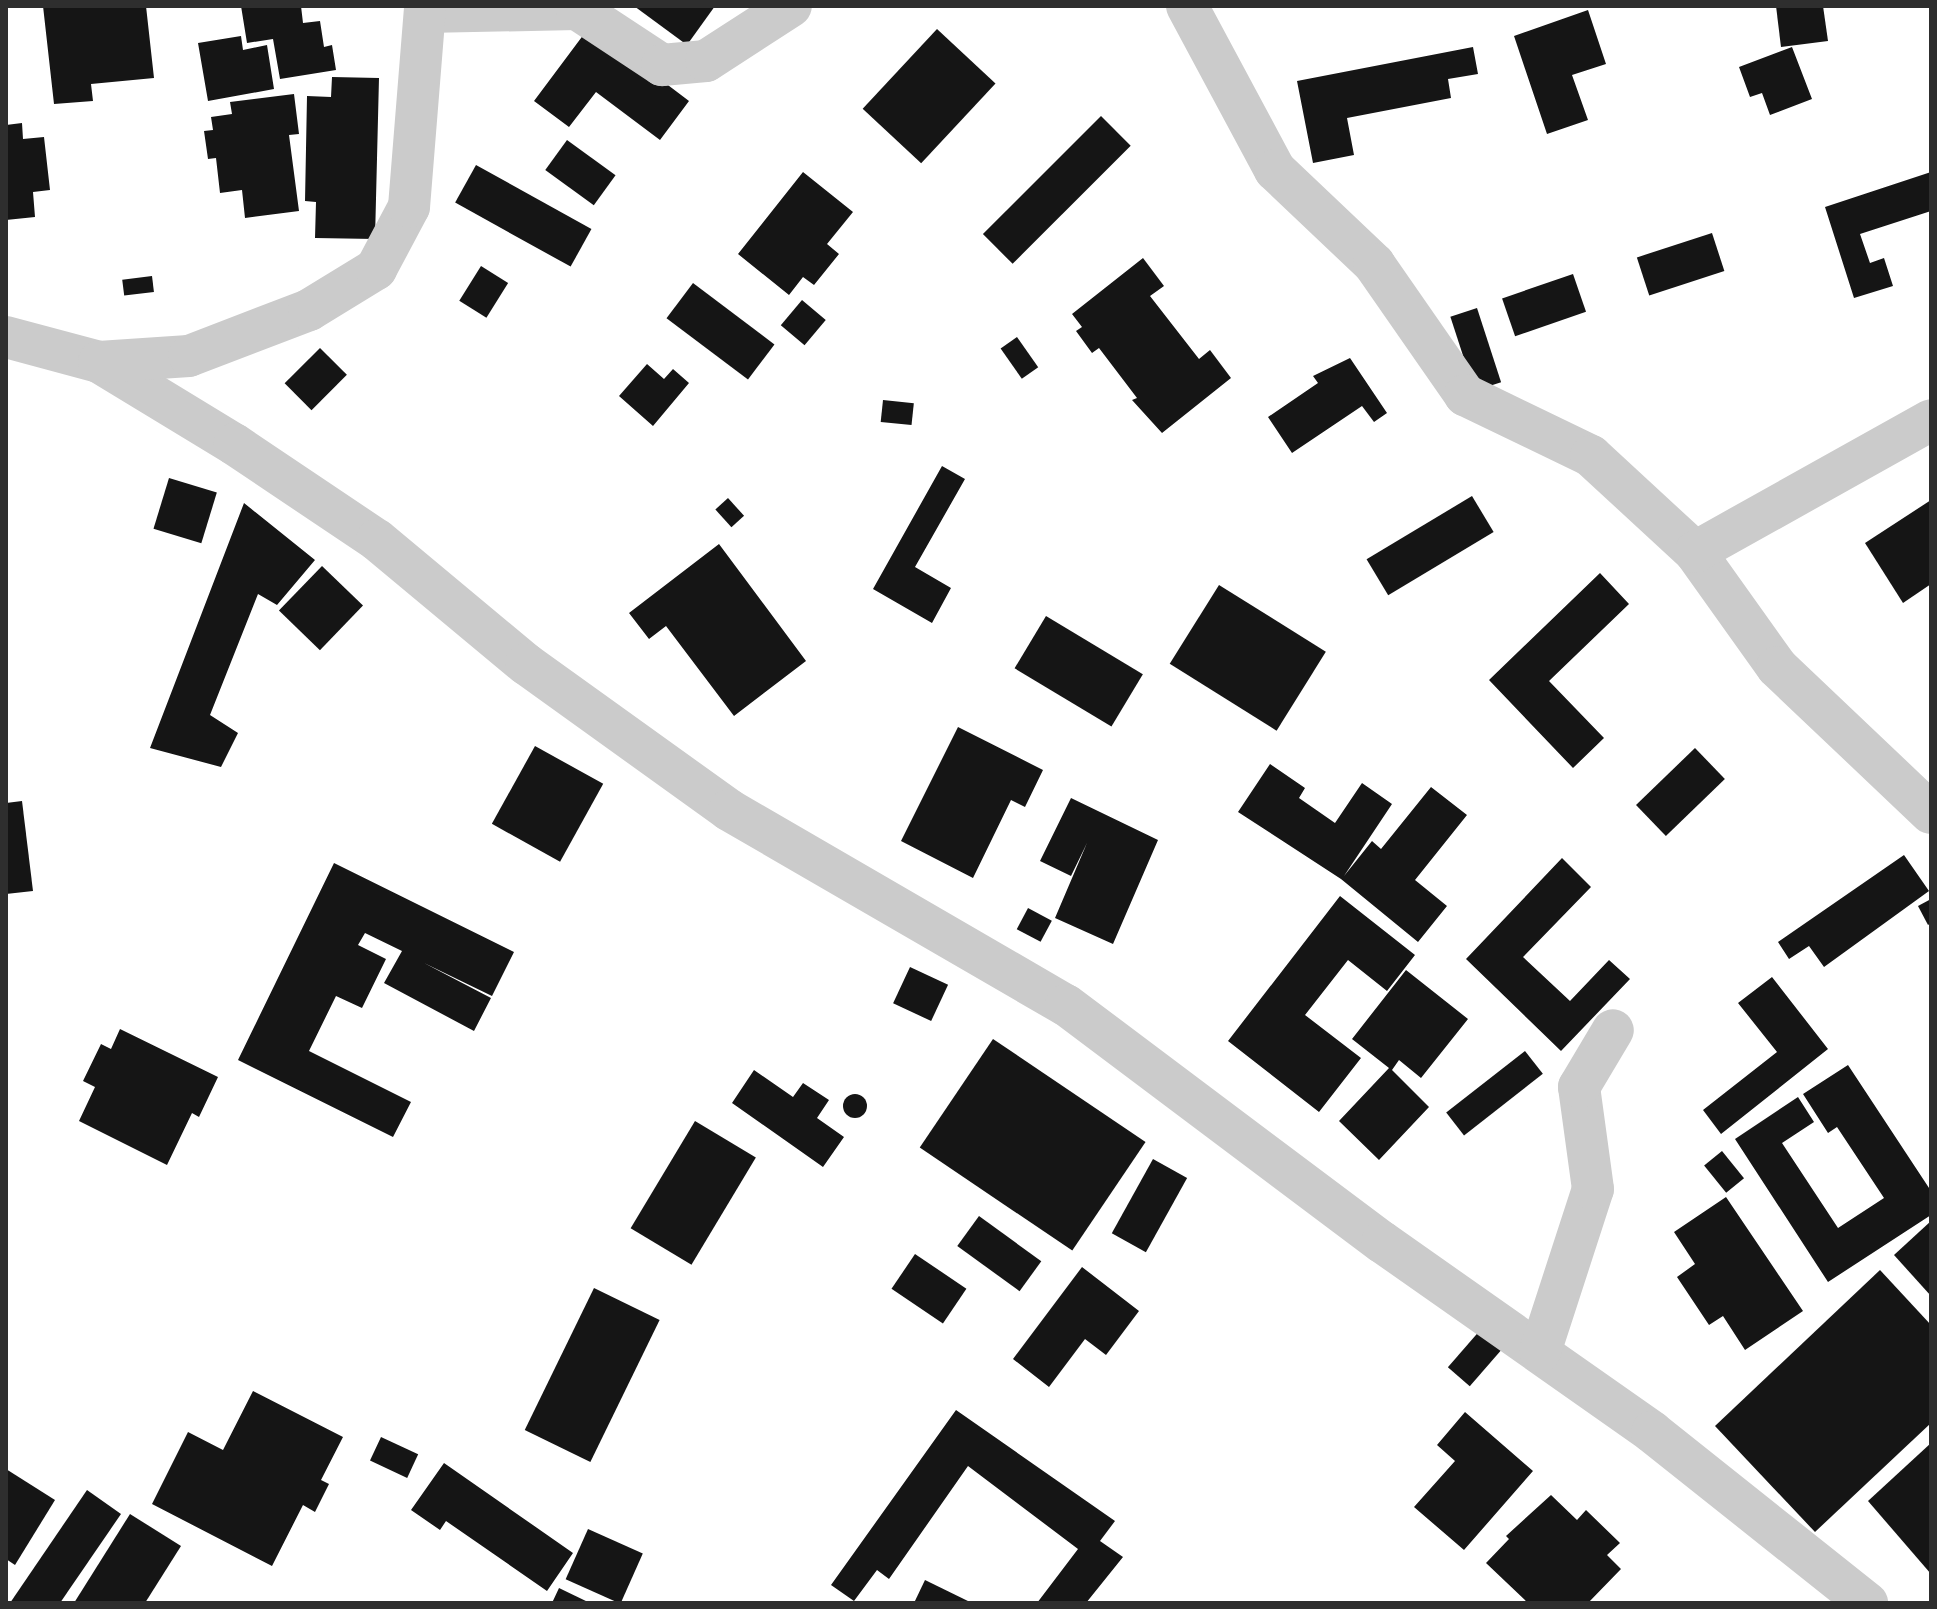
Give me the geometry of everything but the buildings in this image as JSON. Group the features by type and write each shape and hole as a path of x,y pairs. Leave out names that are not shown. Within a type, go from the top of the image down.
{"street":[{"path":"99,362 189,356 309,310 376,269 409,207 425,9 577,9 662,65 706,61 791,6"},
{"path":"1187,6 1275,170 1374,264 1465,395 1591,456 1695,552 1777,667 1931,813"},
{"path":"6,337 99,362 377,540 526,664 729,810 1066,1005 1382,1242 1652,1432 1867,1603"},
{"path":"1695,552 1931,420"},
{"path":"1540,1352 1593,1189 1579,1087 1613,1030"}]}
